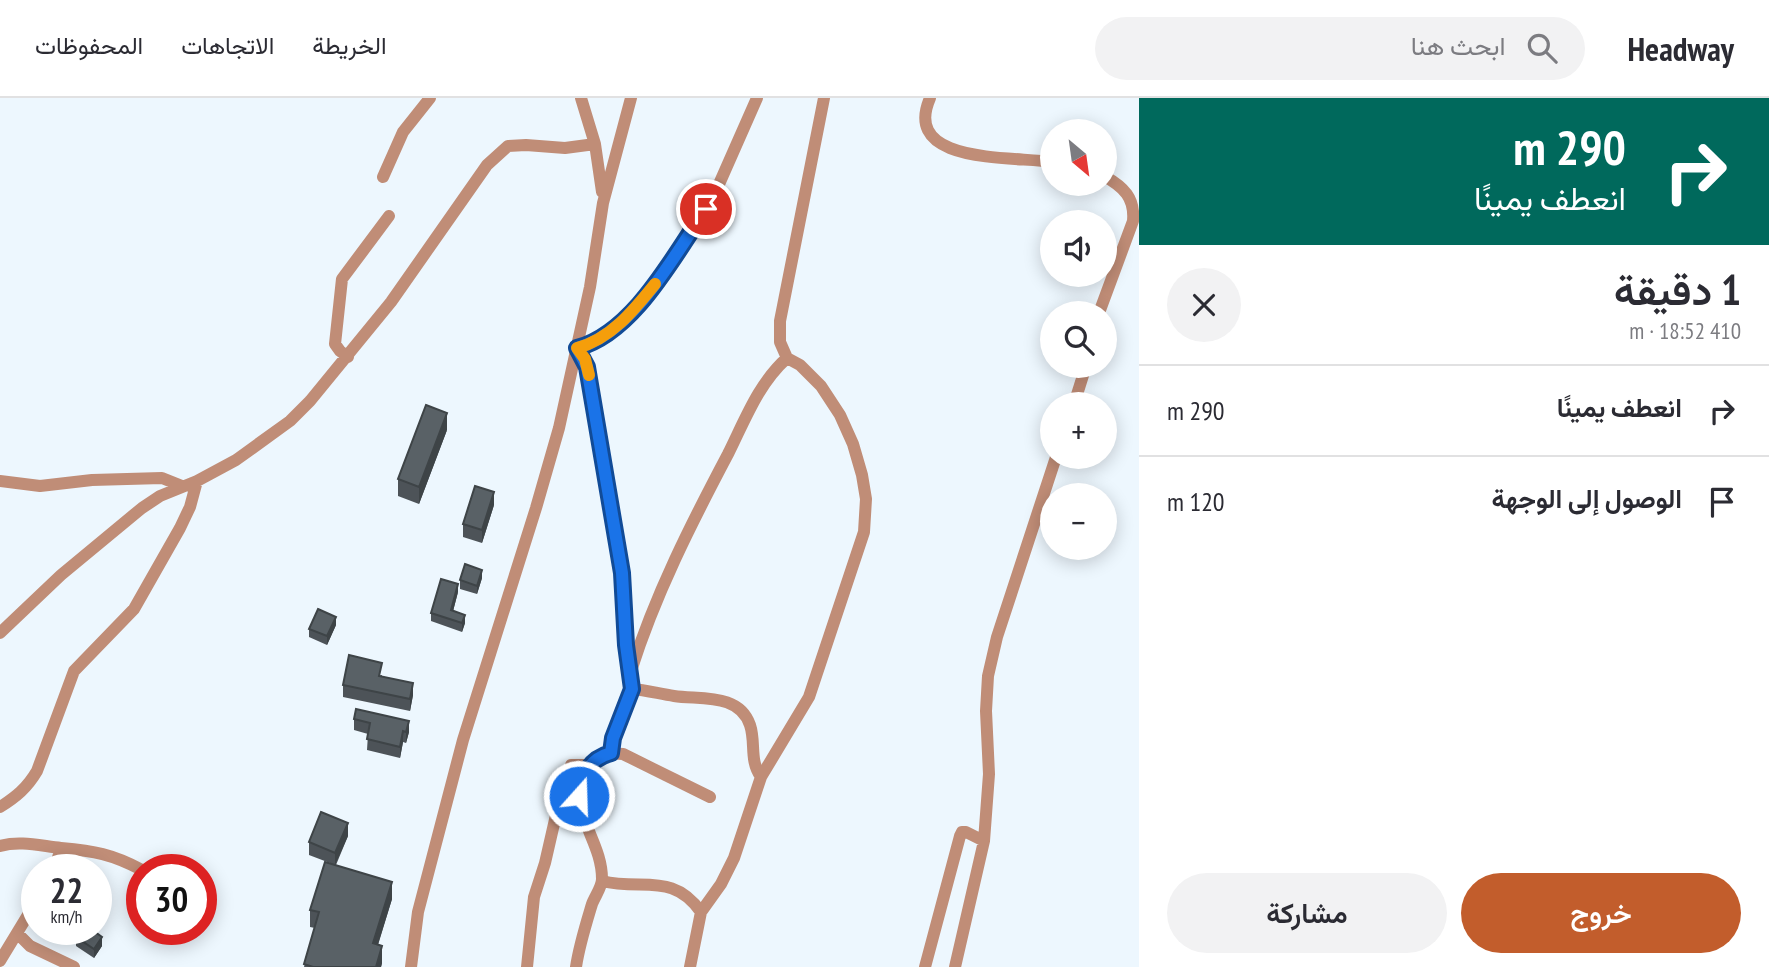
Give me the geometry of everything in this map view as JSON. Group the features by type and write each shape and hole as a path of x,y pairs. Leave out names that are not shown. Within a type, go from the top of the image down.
{"street":[{"path":"383,177 403,132 430,98"},
{"path":"581,98 595,144 603,203"},
{"path":"411,967 418,912 434,844 489,651 544,481 577,348 603,203 631,98"},
{"path":"577,348 602,337 623,320 670,263 716,191 757,98"},
{"path":"690,967 701,912 721,884 734,858 761,777 809,697 864,532 866,499 853,443 840,415 821,386 800,365 787,358 780,342 779,321 824,98"},
{"path":"930,98 926,109 928,131 942,146 957,151 1040,161"},
{"path":"0,633 61,575 124,521 160,496 197,481 236,460 289,421 324,387 391,302 494,157 508,146 565,148 595,144"},
{"path":"1103,301 1133,221 1130,197 1117,185"},
{"path":"348,357 335,344 334,336 340,316 342,279 389,216"},
{"path":"577,348 587,367 619,547 632,689 613,738 611,753"},
{"path":"630,674 655,602 718,473 761,388 787,358"},
{"path":"954,967 984,841 989,774 986,711 988,676 997,637 1052,469"},
{"path":"0,481 40,486 92,480 162,478 181,486"},
{"path":"0,807 23,792 31,782 74,671 134,609 180,528 190,507 197,481"},
{"path":"632,689 672,696 709,698 739,708 750,725 753,761 761,777"},
{"path":"576,967 593,901 602,881 579,796 589,765 600,756 611,753 633,758 710,797"},
{"path":"527,967 534,897 545,863 562,789 571,765 589,765"},
{"path":"925,967 960,836 962,832 966,832 984,841"},
{"path":"0,846 20,843 83,849 110,855 126,862"},
{"path":"59,854 61,848"},
{"path":"602,881 674,889 683,892 701,912"},
{"path":"0,961 21,929"},
{"path":"18,934 30,946 74,967"}],"building":[{"path":"426,405 447,413 419,487 398,479"},
{"path":"475,486 494,492 482,530 463,524"},
{"path":"465,564 482,570 477,586 460,580"},
{"path":"441,579 458,584 451,610 465,615 462,623 431,613"},
{"path":"318,609 336,617 327,636 309,629"},
{"path":"349,655 382,663 379,676 413,683 410,699 343,685"},
{"path":"356,709 409,721 406,732 403,731 400,747 367,739 370,723 354,719"},
{"path":"321,812 348,823 335,853 309,842"},
{"path":"325,862 392,882 373,943 382,946 376,967 313,967 304,964 319,912 310,910"}],"slow traffic":[{"path":"589,375 585,359 577,348 602,337 623,320 655,284"}],"route":[{"path":"579,796 589,765 600,756 611,753 613,738 632,689 627,661 619,547 587,367 577,348 602,337 638,305 706,209"}]}
